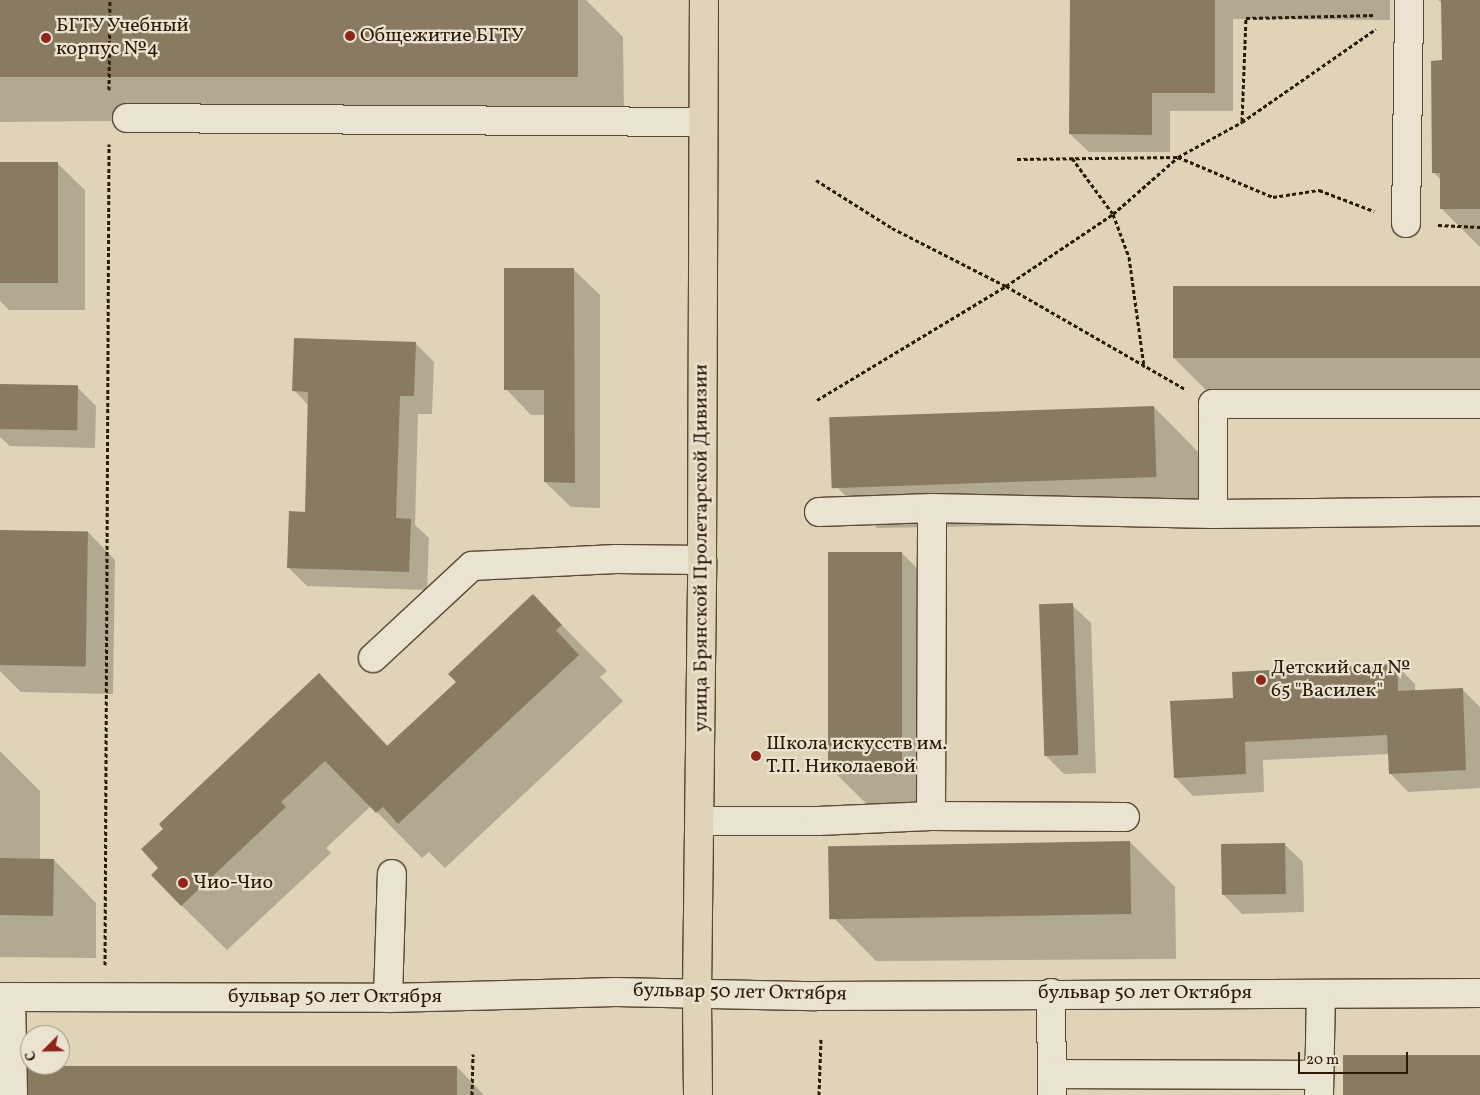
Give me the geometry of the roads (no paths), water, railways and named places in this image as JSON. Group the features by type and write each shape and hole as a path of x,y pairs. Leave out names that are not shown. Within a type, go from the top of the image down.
{"main road":[{"name":"улица Брянской Пролетарской Дивизии","path":"698,1095 697,994 702,560 704,0"}],"street":[{"path":"1405,7 1406,223"},
{"path":"118,109 704,122"},
{"path":"1213,514 1213,404 1480,404"},
{"path":"931,816 932,508"},
{"path":"819,512 932,508 1213,514 1480,511"},
{"path":"373,658 472,566 616,559 702,560"},
{"path":"700,822 818,821 931,816 1126,817"},
{"path":"388,998 392,874"},
{"name":"бульвар 50 лет Октября","path":"5,997 388,998 616,992 815,996 1051,993 1480,993"},
{"path":"1051,993 1052,1085 1319,1085 1322,994"},
{"path":"5,997 13,1095"}],"place":[{"name":"Общежитие БГТУ","path":"350,36"},
{"name":"БГТУ Учебный корпус №4","path":"46,38"},
{"name":"Детский сад № 65 \"Василек\"","path":"1261,680"},
{"name":"Школа искусств им. Т.П. Николаевой","path":"756,756"},
{"name":"Чио-Чио","path":"183,883"}]}
